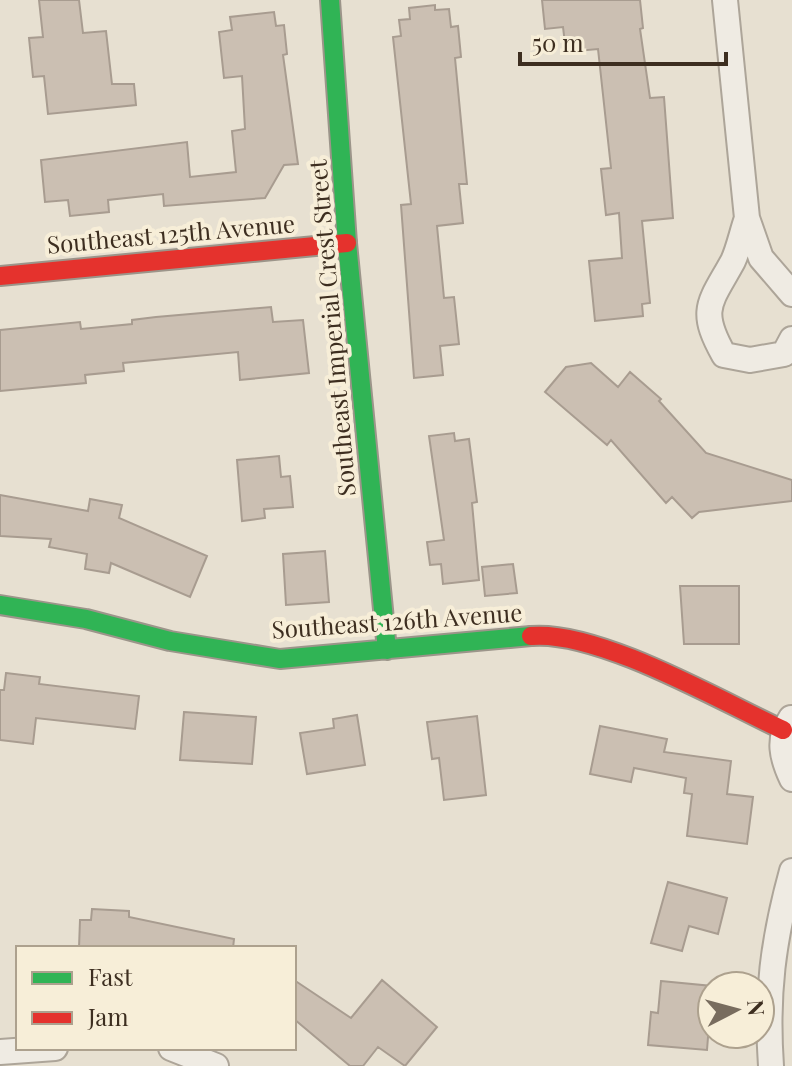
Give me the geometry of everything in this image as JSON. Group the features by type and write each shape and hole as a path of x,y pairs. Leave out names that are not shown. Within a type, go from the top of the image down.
{"street":[{"name":"Southeast Imperial Crest Street","path":"330,0 347,243 387,650"},
{"path":"725,0 747,218 761,258 792,294"},
{"path":"747,218 734,259 710,303 709,328 724,355 750,360 784,354 792,339"},
{"name":"Southeast 125th Avenue","path":"1,268 347,243"},
{"name":"Southeast 126th Avenue","path":"0,605 86,619 170,641 280,659 553,634 609,649 788,723"},
{"path":"788,723 782,759 792,779"},
{"path":"771,1066 768,1021 775,934 792,871"},
{"path":"0,1052 28,1050"},
{"path":"176,1050 216,1066"}],"building":[{"path":"39,0 79,0 83,33 106,31 112,84 134,84 136,105 48,114 44,76 33,77 29,38 43,37"},
{"path":"542,0 640,0 643,28 640,29 650,98 664,97 673,218 642,221 650,303 642,304 643,316 595,321 589,261 622,258 619,213 606,215 601,169 611,168 598,49 566,52 563,27 545,29"},
{"path":"435,5 435,10 449,9 451,27 458,26 461,57 455,58 467,184 459,184 463,223 437,226 444,298 454,297 459,344 440,346 443,375 414,378 401,205 411,204 393,37 401,36 399,20 410,19 409,8"},
{"path":"274,12 276,26 284,25 287,54 283,55 298,164 284,165 265,198 164,206 163,194 108,200 109,212 70,216 68,200 45,202 41,160 187,142 190,177 236,172 232,131 245,129 242,76 224,78 219,32 232,30 230,17"},
{"path":"271,307 273,322 303,320 309,373 240,380 238,352 123,363 124,371 85,375 86,383 0,391 0,330 80,322 81,329 132,324 132,320 156,317"},
{"path":"591,363 618,387 630,372 661,399 659,401 706,453 792,480 792,501 699,512 692,518 672,497 666,503 611,440 607,445 545,392 566,367"},
{"path":"454,433 455,441 469,439 477,502 472,503 479,580 443,584 441,564 430,565 427,542 444,540 429,436"},
{"path":"279,456 281,477 290,476 293,507 264,509 265,518 242,521 237,460"},
{"path":"0,495 88,511 90,499 122,505 119,518 207,556 190,597 111,563 109,573 85,569 87,554 49,547 51,539 0,536"},
{"path":"325,551 329,602 286,605 283,554"},
{"path":"513,564 517,593 485,596 482,567"},
{"path":"680,586 739,586 739,644 684,644"},
{"path":"6,673 40,677 39,684 139,696 135,729 36,718 33,744 0,740 0,690 4,690"},
{"path":"184,712 256,717 252,764 180,760"},
{"path":"357,715 365,765 307,774 300,733 334,728 333,719"},
{"path":"477,716 486,795 444,800 439,758 432,759 427,722"},
{"path":"600,726 667,739 664,752 731,761 727,794 753,797 747,844 687,836 692,794 684,793 686,778 634,768 631,782 590,774"},
{"path":"668,882 727,898 718,934 689,926 682,951 651,943"},
{"path":"92,909 129,911 129,917 234,939 233,946 79,946 80,920 91,920"},
{"path":"382,980 437,1027 405,1066 378,1047 363,1066 350,1066 296,1021 296,981 351,1018"},
{"path":"661,981 696,984 696,1049 648,1045 651,1012 658,1013"}],"traffic: fast":[{"path":"330,0 347,243 387,650"},
{"path":"0,605 86,619 170,641 280,659 531,636"}],"traffic: jam":[{"path":"0,276 347,243"},
{"path":"531,636 558,637 623,655 693,685 783,730"}]}
